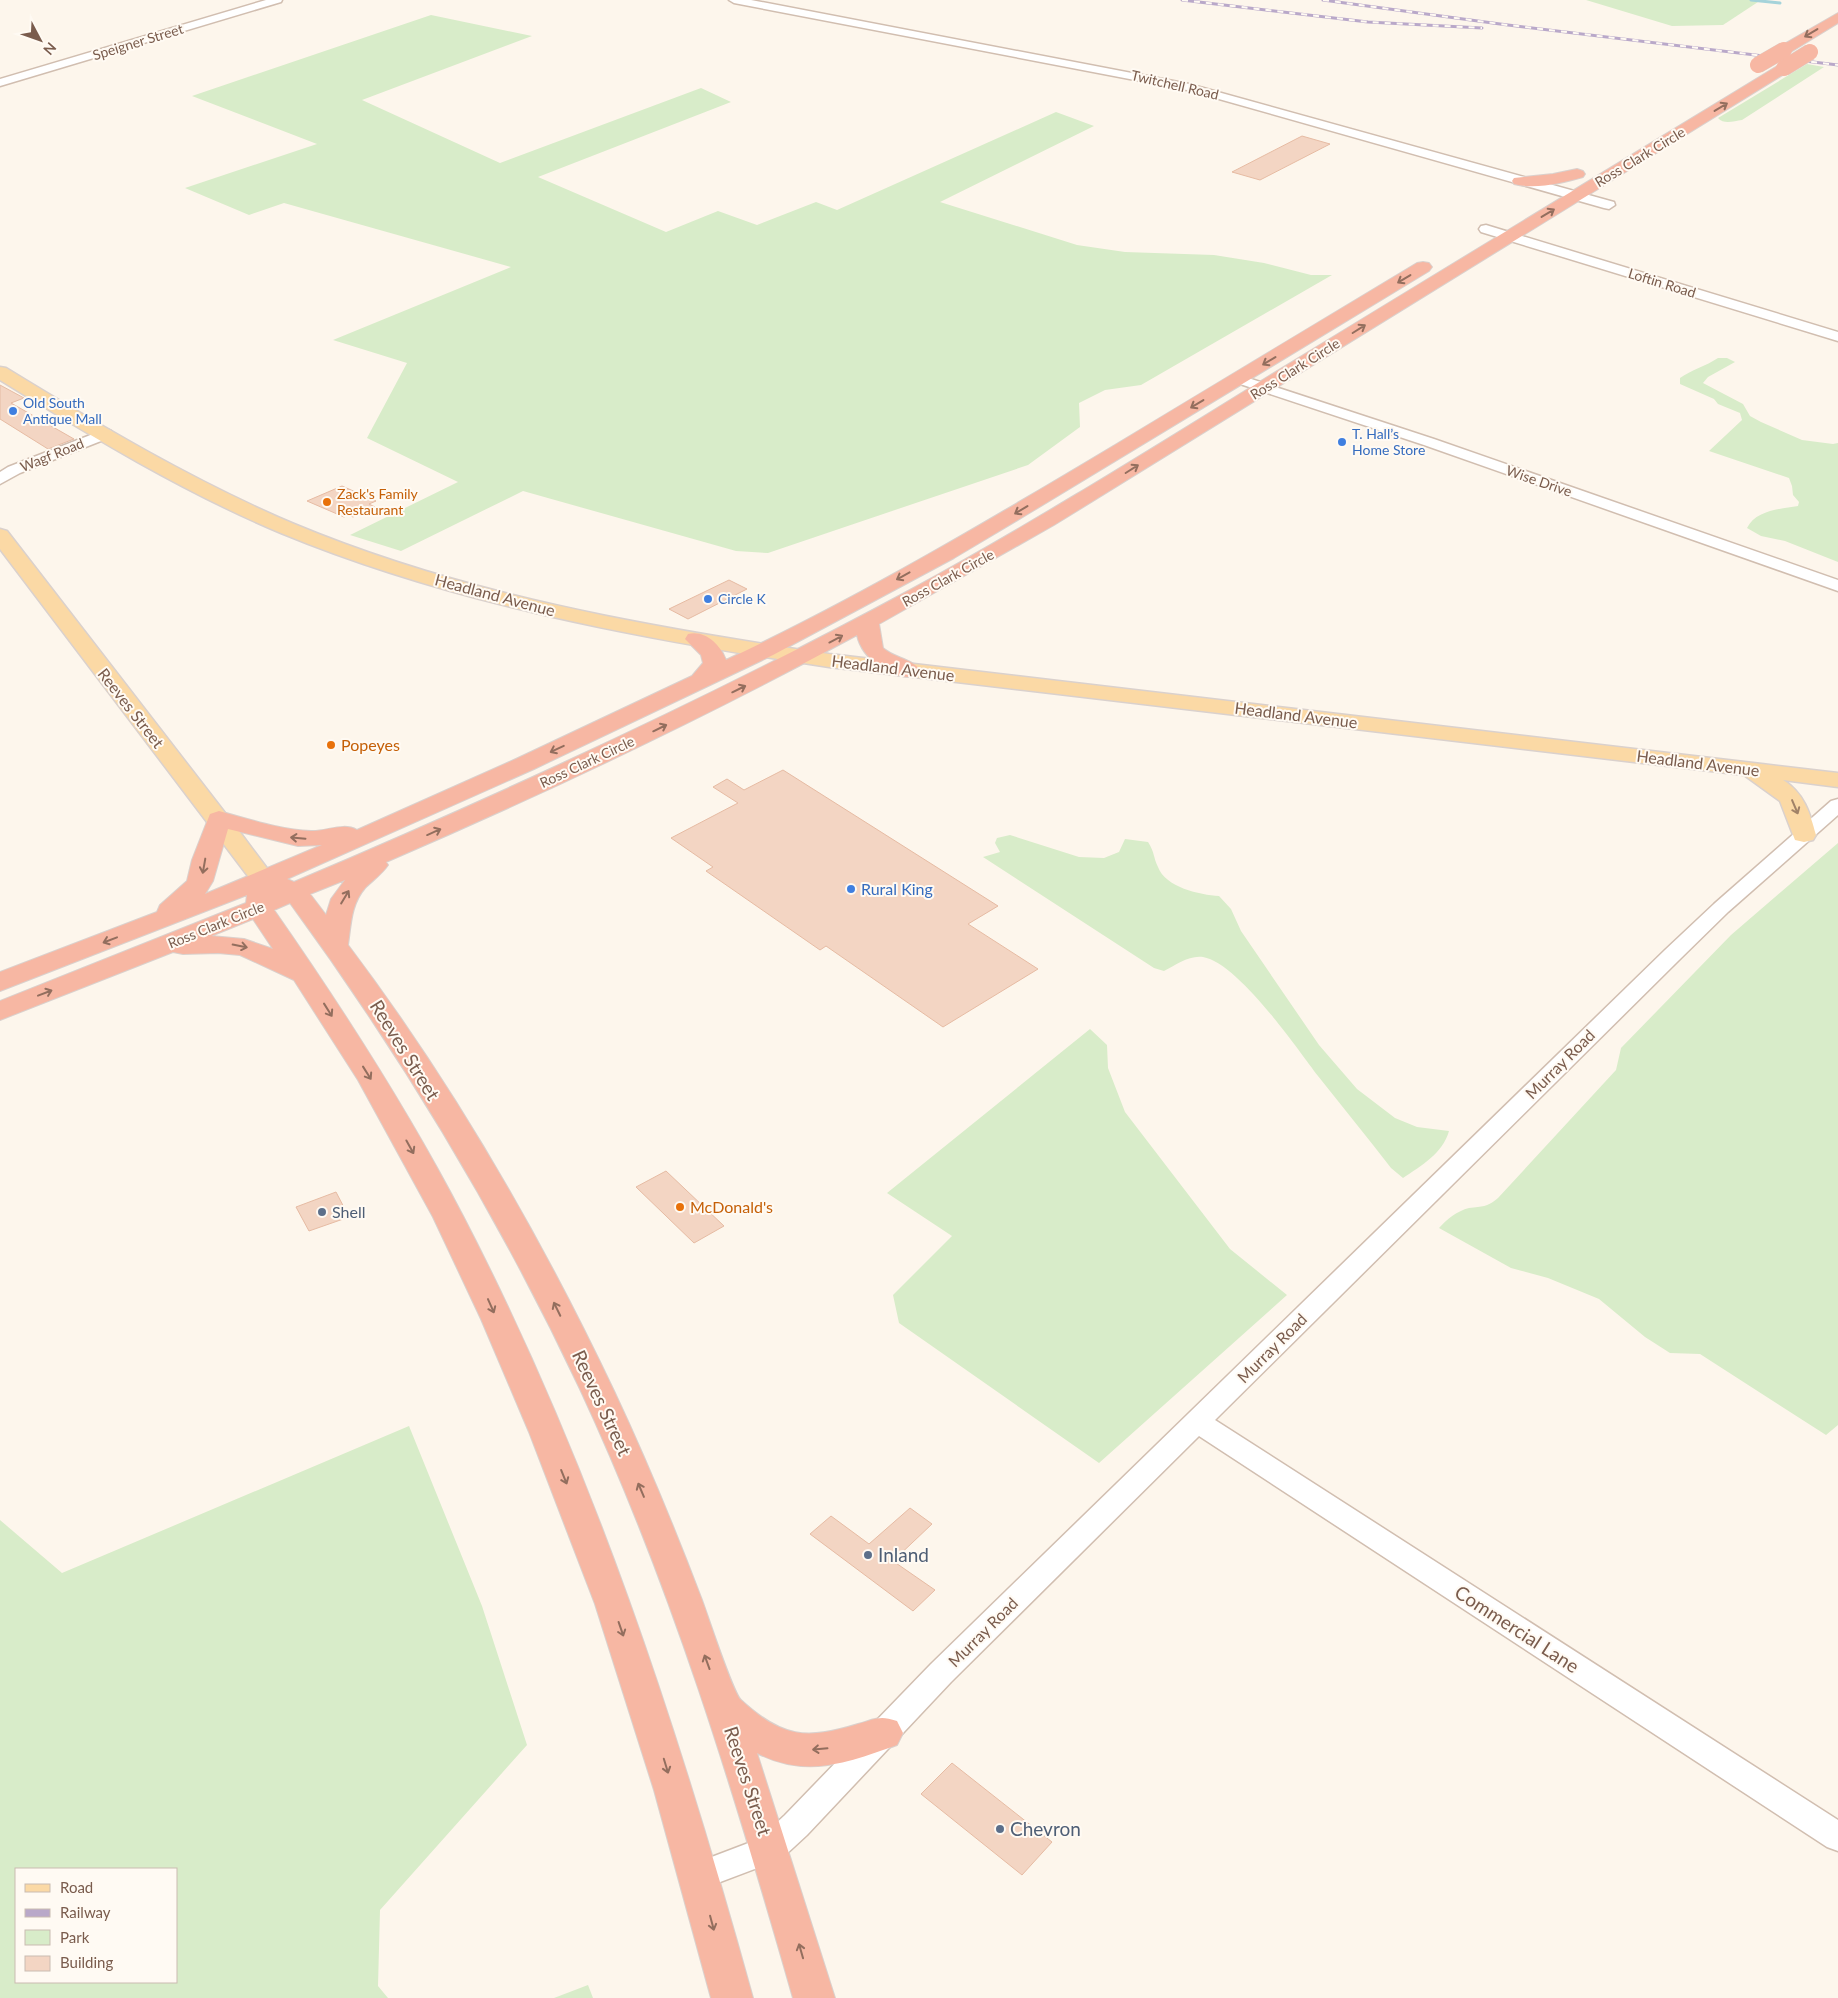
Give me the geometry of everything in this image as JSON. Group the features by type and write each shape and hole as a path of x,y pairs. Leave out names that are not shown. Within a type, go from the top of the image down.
{"highway":[{"path":"1742,74 1838,17"},
{"name":"Ross Clark Circle","path":"0,982 263,880 385,841 638,739 804,656 1039,526 1264,388 1506,228 1576,196 1824,44"},
{"name":"Ross Clark Circle","path":"1520,181 1552,179 1584,170 1535,200"},
{"name":"Ross Clark Circle","path":"1470,239 1486,229 1506,228"},
{"name":"Ross Clark Circle","path":"0,1011 295,892 493,779 765,650 996,524 1439,258"},
{"path":"868,622 868,644 872,650 879,656 910,671"},
{"path":"696,639 715,658 715,664 699,682"},
{"path":"156,922 186,898 200,881 218,819 298,838 330,837 385,841 361,877 344,897 338,916 335,944"},
{"path":"295,892 263,880 258,908 308,978 386,1104 471,1261 521,1374 608,1591 652,1719 699,1876 732,1998"},
{"name":"Reeves Street","path":"295,892 335,944 416,1064 490,1186 553,1301 630,1463 660,1535 723,1708 770,1848 814,1998"},
{"path":"157,949 207,944 239,946 266,954 308,978"},
{"path":"723,1708 767,1740 784,1748 804,1751 833,1748 884,1733"}],"main road":[{"name":"Headland Avenue","path":"0,372 106,434 228,501 298,533 367,559 514,602 696,639 910,671 1838,780"},
{"name":"Reeves Street","path":"0,535 263,880"},
{"path":"1746,768 1782,789 1795,803 1804,836"}],"street":[{"name":"Speigner Street","path":"0,83 277,0"},
{"name":"Twitchell Road","path":"734,0 1189,87 1609,205"},
{"name":"Loftin Road","path":"1506,228 1838,337"},
{"name":"Wise Drive","path":"1239,379 1438,445 1838,586"},
{"name":"Wagf Road","path":"0,479 14,470 106,434"},
{"name":"Murray Road","path":"699,1876 770,1848 796,1825 948,1666 1672,955 1720,908 1804,836 1838,804"},
{"name":"Commercial Lane","path":"1197,1422 1838,1837"}],"green space":[{"path":"1586,0 1761,0 1723,25 1672,26"},
{"path":"431,15 532,36 362,100 500,163 701,88 731,102 538,177 666,232 718,211 757,225 816,202 837,210 1056,112 1094,126 940,202 1077,245 1125,252 1214,255 1264,263 1311,275 1332,275 1141,385 1105,390 1079,403 1080,427 1028,465 768,553 736,551 523,491 401,551 350,535 458,482 367,438 407,363 333,340 511,267 284,203 249,215 185,188 317,144 192,96"},
{"path":"1807,64 1824,67 1742,120 1726,122 1718,118"},
{"path":"1718,358 1727,358 1735,362 1708,377 1703,383 1743,404 1750,416 1761,422 1802,440 1838,443 1838,562 1785,541 1761,536 1747,528 1756,517 1762,514 1798,506 1799,502 1793,495 1789,478 1709,451 1742,420 1740,413 1680,384 1680,378"},
{"path":"1010,835 1079,857 1104,858 1119,852 1125,839 1148,842 1158,867 1168,880 1193,892 1219,896 1231,909 1241,931 1319,1045 1357,1089 1395,1118 1417,1127 1449,1131 1442,1146 1417,1169 1403,1178 1391,1168 1281,1027 1233,974 1217,963 1203,957 1188,959 1164,971 1154,968 983,857 1000,852 995,843 997,838"},
{"path":"1838,843 1838,1425 1826,1435 1700,1354 1670,1353 1645,1337 1599,1299 1548,1278 1511,1268 1439,1228 1460,1211 1487,1205 1498,1198 1616,1070 1621,1048 1731,935"},
{"path":"1090,1029 1107,1045 1108,1068 1125,1112 1230,1249 1287,1295 1099,1463 899,1323 893,1295 952,1236 887,1193"},
{"path":"409,1426 482,1606 527,1745 380,1910 378,1986 388,1998 0,1998 0,1520 62,1573"},
{"path":"588,1985 593,1998 554,1998"}],"building":[{"path":"1302,136 1330,144 1260,180 1232,172"},
{"name":"Old South Antique Mall","path":"0,385 24,398 11,403 74,439 48,449 0,419"},
{"name":"Zack's Family Restaurant","path":"342,486 376,501 369,504 375,507 353,517 348,515 344,517 307,501"},
{"name":"Circle K","path":"729,580 747,589 688,619 669,609"},
{"name":"Rural King","path":"783,770 998,906 968,924 1038,969 943,1027 826,946 820,950 706,871 713,867 671,838 738,803 713,787 727,779 744,790"},
{"name":"McDonald's","path":"666,1171 724,1226 694,1243 636,1187"},
{"name":"Shell","path":"336,1192 349,1217 309,1231 296,1207"},
{"name":"Inland","path":"910,1508 932,1524 893,1561 935,1590 913,1611 810,1534 831,1516 869,1544"},
{"name":"Chevron","path":"952,1763 1052,1842 1022,1875 921,1794"}],"waterway":[{"path":"1751,0 1780,3"}],"railway":[{"path":"1182,0 1368,22 1482,28"},
{"path":"1323,0 1500,24 1838,65"}],"place":[{"name":"Old South Antique Mall","path":"13,411"},
{"name":"T. Hall’s Home Store","path":"1342,442"},
{"name":"Zack's Family Restaurant","path":"327,502"},
{"name":"Circle K","path":"708,599"},
{"name":"Popeyes","path":"331,745"},
{"name":"Rural King","path":"851,889"},
{"name":"McDonald's","path":"680,1207"},
{"name":"Shell","path":"322,1212"},
{"name":"Inland","path":"868,1555"},
{"name":"Chevron","path":"1000,1829"}]}
